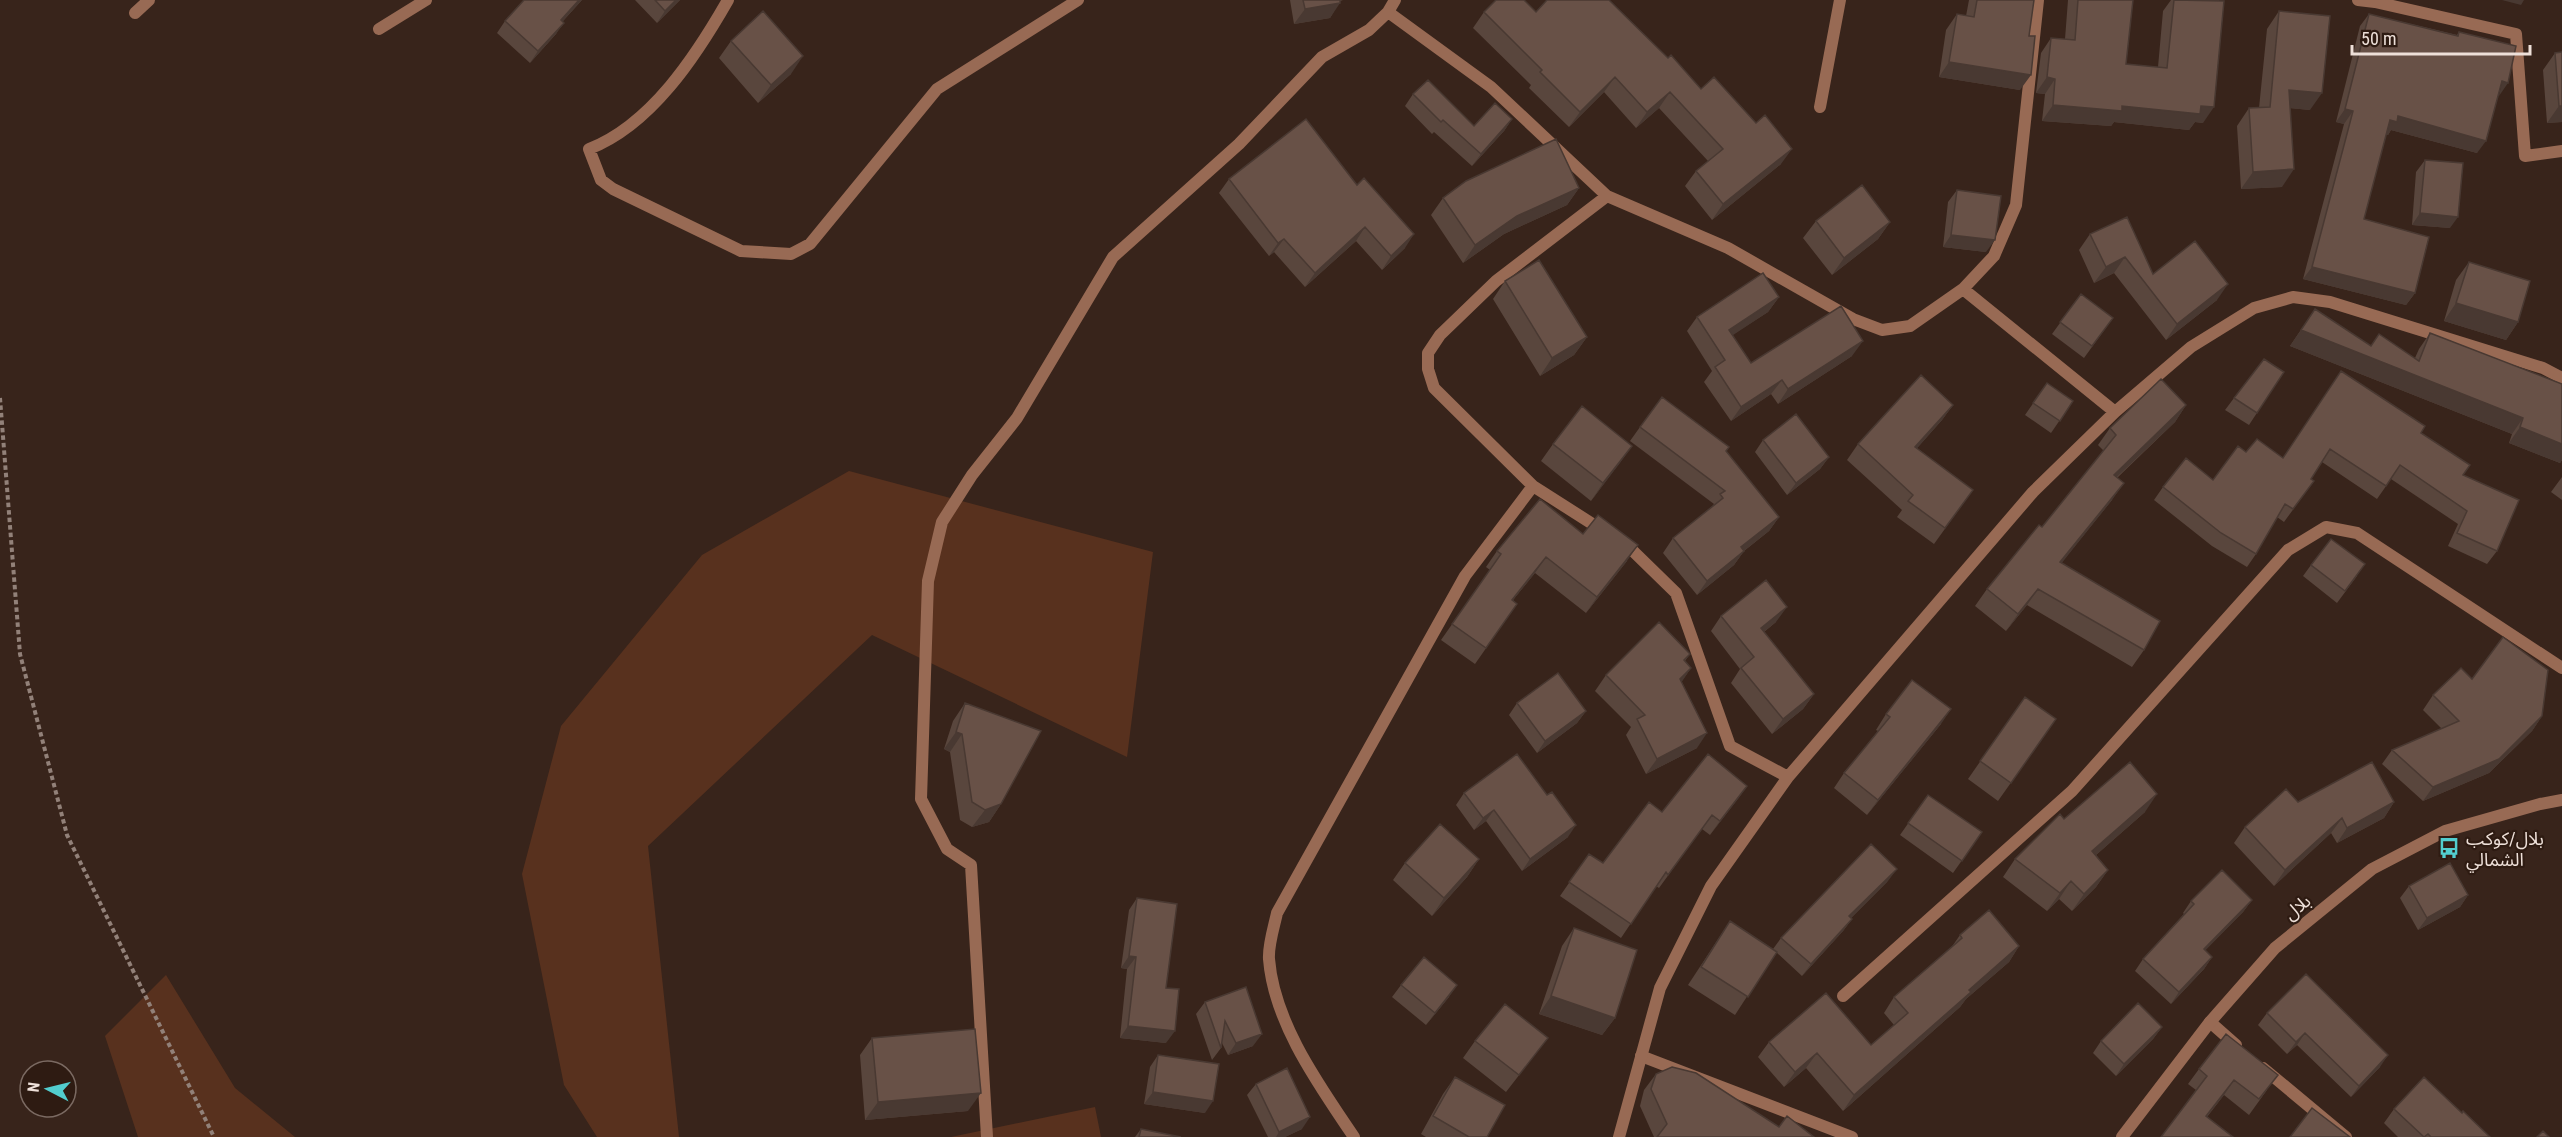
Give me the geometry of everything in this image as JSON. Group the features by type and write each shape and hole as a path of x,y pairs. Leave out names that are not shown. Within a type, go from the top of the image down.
{"street":[{"path":"135,13 149,0"},
{"path":"380,29 426,0"},
{"path":"728,0 682,69 645,115 589,149 601,180 613,189 741,250 790,254 810,244 937,89 1078,0"},
{"path":"987,1137 971,864 947,849 921,799 928,581 942,522 972,475 1017,418 1113,257 1239,144 1322,57 1369,30 1388,12 1395,0"},
{"path":"1820,107 1840,0"},
{"path":"1388,12 1491,87 1607,196 1728,248 1852,319 1881,330 1910,326 1963,289 1994,256 2016,205 2038,0"},
{"path":"2358,0 2516,34 2525,156 2562,151"},
{"path":"1607,196 1496,281 1440,335 1428,353 1428,369 1434,388 1533,486 1634,552 1676,593 1730,747 1788,777"},
{"path":"1963,289 2115,412"},
{"path":"1619,1137 1660,988 1711,886 1788,777 2033,492 2115,412 2191,347 2254,308 2294,297 2330,302 2543,368 2562,378"},
{"path":"1354,1137 1311,1073 1278,1002 1268,957 1277,913 1465,576 1533,486"},
{"path":"1843,996 2072,792 2288,550 2326,527 2357,533 2562,668"},
{"name":"بلال","path":"2122,1137 2210,1022 2275,948 2372,869 2445,831 2562,800"},
{"path":"2210,1022 2346,1137"},
{"path":"1641,1056 1852,1137"}],"path":[{"path":"0,398 20,654 67,835 214,1137"}],"shaded area":[{"path":"849,471 1153,552 1127,757 872,635 648,846 679,1137 597,1137 564,1085 522,874 561,726 702,555"},
{"path":"166,975 235,1088 295,1137 138,1137 105,1036"},
{"path":"1095,1107 1101,1137 951,1137"}],"building":[{"path":"524,0 579,0 561,20 564,23 538,51 505,21"},
{"path":"655,0 676,0 665,11"},
{"path":"1303,0 1340,0 1340,3 1305,9"},
{"path":"1496,0 1524,0 1536,12 1547,0 1609,0 1668,58 1671,55 1701,89 1714,77 1756,123 1765,115 1792,149 1723,204 1696,171 1723,149 1670,92 1647,112 1615,77 1580,112 1484,12"},
{"path":"1977,0 2034,0 2029,36 2035,36 2031,75 1949,62 1957,14 1974,17"},
{"path":"2078,0 2133,0 2126,64 2167,68 2174,0 2224,1 2214,107 2201,106 2200,114 2122,106 2122,111 2053,105 2055,79 2047,77 2051,38 2075,40"},
{"path":"763,11 803,56 771,85 731,41"},
{"path":"2279,11 2330,16 2322,93 2289,90 2294,169 2253,172 2249,108 2270,107"},
{"path":"2369,14 2458,36 2459,32 2516,46 2508,83 2502,81 2486,141 2398,116 2397,122 2390,120 2364,219 2429,237 2415,293 2312,267 2353,111 2345,109"},
{"path":"2562,52 2562,106 2559,106 2555,53"},
{"path":"1428,80 1474,126 1495,103 1512,119 1481,154 1443,120 1441,122 1413,94"},
{"path":"1306,119 1357,185 1364,178 1414,234 1391,256 1365,227 1315,273 1284,239 1278,243 1229,179"},
{"path":"1556,139 1579,188 1517,216 1475,245 1443,198 1466,181"},
{"path":"2425,160 2463,163 2458,217 2420,213"},
{"path":"1862,185 1890,222 1844,258 1816,221"},
{"path":"1957,190 2001,196 1995,240 1951,235"},
{"path":"2127,217 2153,274 2195,241 2228,284 2177,324 2125,257 2106,267 2090,234"},
{"path":"1539,260 1587,337 1552,358 1505,281"},
{"path":"2469,262 2530,281 2518,322 2456,303"},
{"path":"1763,273 1779,297 1729,330 1751,363 1841,306 1863,341 1788,389 1782,380 1741,407 1715,367 1725,360 1697,317"},
{"path":"2081,294 2113,318 2092,346 2060,322"},
{"path":"2315,309 2371,346 2379,334 2419,361 2430,333 2562,384 2562,444 2520,427 2523,418 2301,330"},
{"path":"2264,359 2284,372 2257,413 2234,398"},
{"path":"2341,371 2425,426 2421,433 2470,465 2463,475 2519,500 2497,551 2457,533 2467,511 2400,465 2386,486 2330,449 2311,479 2314,481 2293,509 2285,504 2256,554 2221,533 2163,487 2186,458 2213,480 2238,446 2246,452 2257,439 2283,458"},
{"path":"1921,375 1953,405 1915,447 1973,490 1945,528 1908,501 1913,495 1858,444"},
{"path":"2161,379 2186,405 2114,475 2124,483 2060,562 2160,621 2144,650 2038,589 2018,614 1987,589 2039,525 2042,527 2116,435 2110,428"},
{"path":"2047,383 2073,401 2060,421 2033,403"},
{"path":"1662,397 1729,447 1726,451 1779,517 1741,547 1744,551 1707,581 1673,538 1723,498 1720,494 1725,491 1640,427"},
{"path":"1582,406 1632,446 1603,483 1553,444"},
{"path":"1796,414 1829,457 1796,483 1763,440"},
{"path":"1540,499 1583,534 1598,515 1638,545 1597,597 1546,557 1512,600 1517,604 1486,648 1452,624 1501,554 1497,551"},
{"path":"2331,539 2365,564 2345,591 2311,565"},
{"path":"1766,580 1787,607 1761,628 1814,694 1783,719 1741,668 1754,657 1721,616"},
{"path":"1659,622 1690,654 1684,660 1691,668 1680,679 1707,733 1657,759 1637,719 1645,715 1606,675"},
{"path":"2503,637 2548,670 2542,716 2499,759 2433,787 2392,750 2459,721 2433,695 2461,668 2472,679"},
{"path":"1558,673 1586,711 1545,741 1517,703"},
{"path":"1912,680 1951,709 1878,800 1844,773 1890,717 1886,714"},
{"path":"2025,697 2056,719 2011,783 1980,761"},
{"path":"965,703 1041,731 1001,804 985,810 972,802 962,734 956,732"},
{"path":"1517,754 1547,795 1552,792 1576,825 1530,859 1494,810 1483,818 1464,793"},
{"path":"1708,754 1747,786 1720,821 1712,815 1668,875 1666,872 1631,924 1569,882 1589,854 1603,863 1649,802 1662,812"},
{"path":"2130,762 2157,794 2092,851 2108,870 2084,894 2071,881 2060,893 2015,859 2060,814 2064,819"},
{"path":"2372,762 2394,802 2347,828 2342,818 2285,870 2245,827 2286,789 2298,802"},
{"path":"1928,795 1982,832 1962,861 1908,823"},
{"path":"1440,824 1479,859 1444,898 1405,863"},
{"path":"1871,844 1897,869 1849,916 1852,919 1811,964 1781,938"},
{"path":"2450,863 2468,895 2427,918 2409,886"},
{"path":"2222,870 2252,900 2204,949 2212,957 2179,992 2143,959 2194,904 2191,901"},
{"path":"1137,898 1177,904 1166,988 1179,989 1175,1031 1128,1026 1136,957 1129,956"},
{"path":"1989,910 2019,946 1969,990 1971,992 1854,1095 1817,1053 1795,1072 1769,1042 1826,993 1871,1045 1908,1013 1894,997 1962,938 1960,935"},
{"path":"1730,921 1777,952 1748,997 1701,967"},
{"path":"1574,928 1637,950 1615,1018 1551,996"},
{"path":"1424,957 1457,985 1435,1013 1401,985"},
{"path":"2306,974 2388,1055 2359,1086 2305,1033 2296,1042 2267,1013"},
{"path":"1246,987 1262,1034 1236,1043 1225,1021 1221,1048 1205,1002"},
{"path":"2138,1003 2162,1027 2124,1064 2101,1041"},
{"path":"1505,1004 1548,1038 1519,1075 1475,1041"},
{"path":"975,1029 981,1093 878,1102 872,1038"},
{"path":"2226,1034 2278,1075 2259,1099 2234,1080 2206,1116 2233,1137 2161,1137 2207,1076 2199,1069"},
{"path":"1158,1055 1219,1064 1213,1101 1153,1092"},
{"path":"1672,1067 1696,1073 1779,1127 1787,1116 1814,1137 1657,1137 1667,1124 1651,1089 1656,1074"},
{"path":"1287,1068 1310,1117 1279,1132 1256,1084"},
{"path":"1455,1077 1505,1105 1487,1137 1469,1137 1433,1116"},
{"path":"2424,1077 2490,1137 2431,1137 2428,1134 2424,1137 2394,1109"},
{"path":"2312,1108 2350,1137 2290,1137"},
{"path":"1141,1129 1181,1137 1139,1137"},
{"path":"2543,1131 2549,1137 2537,1137"}],"place":[{"name":"بلال/كوكب الشمالي","path":"2449,848"}]}
